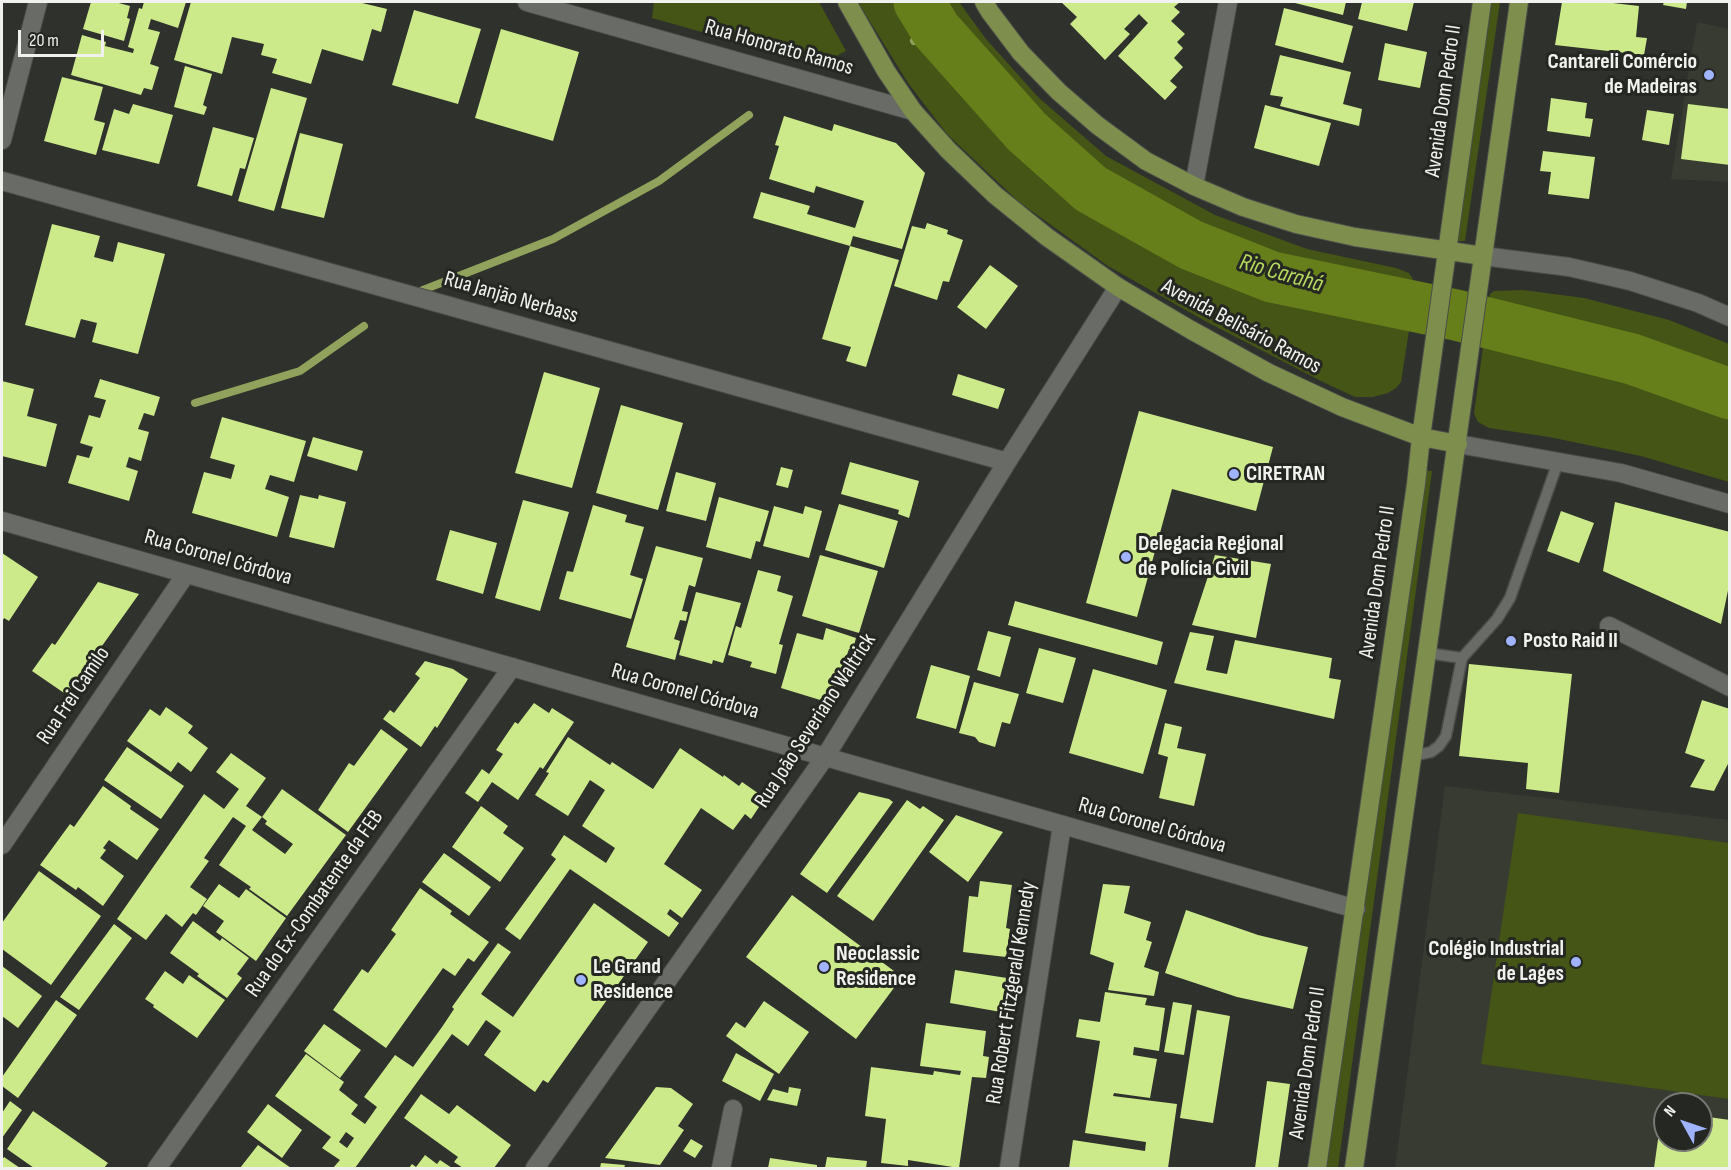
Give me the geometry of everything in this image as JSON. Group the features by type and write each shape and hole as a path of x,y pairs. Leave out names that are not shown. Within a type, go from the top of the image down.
{"main road":[{"name":"Avenida Belisário Ramos","path":"847,2 885,71 913,111 948,150 994,195 1047,237 1118,287 1269,373 1342,407 1421,437 1458,444"},
{"path":"984,2 1021,53 1082,112 1146,161 1194,186 1243,207 1296,224 1356,237 1483,256"},
{"name":"Avenida Dom Pedro II","path":"1317,1168 1356,909 1482,2"},
{"path":"1354,1168 1519,2"}],"street":[{"path":"2,140 38,2"},
{"name":"Rua Honorato Ramos","path":"527,2 913,111"},
{"path":"1194,186 1228,2"},
{"name":"Rua Janjão Nerbass","path":"2,181 1007,462"},
{"path":"1483,256 1569,267 1630,281 1698,303 1730,317"},
{"name":"Rua João Severiano Waltrick","path":"535,1168 825,757 1118,287"},
{"name":"Avenida Belisário Ramos","path":"1458,444 1621,473 1730,504"},
{"name":"Rua Coronel Córdova","path":"2,521 1356,909"},
{"name":"Rua Frei Camilo","path":"2,845 186,574"},
{"path":"1609,626 1730,687"},
{"name":"Rua do Ex-Combatente da FEB","path":"157,1168 512,667"},
{"name":"Rua Robert Fitzgerald Kennedy","path":"1009,1168 1062,825"},
{"path":"721,1168 733,1109"}],"lane":[{"path":"1413,756 1431,752 1446,736 1461,658 1497,619 1510,598 1558,462"},
{"path":"1427,653 1461,658"}],"shaded area":[{"name":"Cantareli Comércio de Madeiras","path":"1697,22 1729,29 1729,182 1671,179"},
{"name":"Colégio Industrial de Lages","path":"1445,786 1729,820 1729,1168 1395,1168"}],"green space":[{"path":"654,2 819,2 846,51 819,65 652,18"},
{"path":"858,2 959,2 986,39 1038,97 1106,156 1215,215 1307,249 1396,268 1409,273 1413,279 1415,292 1401,382 1388,393 1373,397 1355,397 1207,322 1108,266 1019,202 947,134 908,83"},
{"path":"1490,2 1500,2 1465,241 1456,241"},
{"path":"1523,290 1584,298 1669,320 1729,344 1729,482 1641,456 1549,437 1489,428 1478,422 1474,414 1490,294 1494,291"},
{"path":"1422,470 1432,471 1338,1168 1325,1168"},
{"path":"1518,813 1729,843 1729,1099 1713,1097 1713,1092 1679,1092 1481,1064"}],"building":[{"path":"91,2 115,2 130,6 127,18 130,19 124,41 83,29"},
{"path":"144,2 186,2 178,28 151,19 148,29 160,32 150,64 159,67 152,90 144,88 141,95 71,75 82,35 106,42 105,46 133,53 134,49 128,47 139,8 142,9"},
{"path":"191,2 358,2 387,9 381,32 372,29 363,61 322,49 311,84 272,73 277,59 261,55 264,44 232,37 222,74 174,60"},
{"path":"1061,2 1180,2 1174,7 1180,12 1171,21 1185,34 1177,42 1183,48 1174,58 1183,67 1170,81 1177,87 1165,100 1118,56 1148,23 1139,14 1124,29 1130,34 1105,60 1070,24 1077,17"},
{"path":"1291,2 1346,2 1343,15"},
{"path":"1362,2 1414,2 1407,31 1358,19"},
{"path":"1562,2 1604,2 1639,6 1636,37 1647,38 1644,55 1555,45"},
{"path":"1664,2 1687,2 1686,9 1663,5"},
{"path":"1284,8 1353,26 1343,63 1275,45"},
{"path":"414,10 481,29 458,104 392,85"},
{"path":"501,29 579,52 553,141 475,118"},
{"path":"1385,43 1427,52 1420,88 1378,80"},
{"path":"1280,55 1351,72 1343,104 1362,109 1359,126 1280,106 1283,97 1270,95"},
{"path":"185,66 212,74 203,105 207,107 204,115 174,107"},
{"path":"62,77 103,87 94,120 105,123 96,155 44,141"},
{"path":"271,88 307,98 274,211 238,201"},
{"path":"1551,98 1587,103 1585,118 1593,119 1590,137 1547,131"},
{"path":"133,104 173,115 159,164 102,150 114,109 129,114"},
{"path":"1688,104 1730,109 1730,165 1681,159"},
{"path":"1265,105 1331,123 1319,166 1254,148"},
{"path":"1647,110 1674,114 1669,145 1642,140"},
{"path":"784,116 832,131 834,124 896,143 925,173 902,249 853,236 850,246 753,218 761,192 810,206 807,214 855,228 864,201 816,186 814,193 769,179 779,146 775,145"},
{"path":"213,127 254,138 245,169 240,168 232,196 197,186"},
{"path":"300,133 343,144 324,218 281,208"},
{"path":"1543,151 1595,157 1589,199 1548,194 1551,172 1540,171"},
{"path":"927,223 948,230 947,234 963,240 949,282 943,281 937,300 894,286 912,226 925,229"},
{"path":"52,224 100,236 94,257 113,262 118,242 165,254 138,354 92,342 97,323 81,319 75,338 25,325"},
{"path":"850,246 899,260 866,367 846,361 851,347 822,339"},
{"path":"990,265 1018,286 986,329 957,307"},
{"path":"544,372 600,388 572,488 515,473"},
{"path":"958,374 1005,389 998,409 952,395"},
{"path":"100,379 160,397 154,416 144,413 138,429 149,432 141,461 129,457 126,467 138,471 129,501 68,483 77,455 89,458 93,447 80,443 89,415 100,418 106,400 94,397"},
{"path":"2,381 34,389 27,416 57,424 46,467 2,456"},
{"path":"621,405 683,423 658,510 596,493"},
{"name":"Delegacia Regional de Polícia Civil","path":"1139,411 1273,447 1256,511 1172,489 1137,617 1086,603"},
{"path":"222,417 306,441 294,482 270,475 265,489 289,497 277,537 192,513 204,472 231,479 235,465 210,458"},
{"path":"313,437 363,451 357,471 307,456"},
{"path":"850,462 919,481 909,518 898,514 899,510 841,494"},
{"path":"781,467 793,470 788,488 776,485"},
{"path":"676,472 716,483 706,521 666,511"},
{"path":"300,495 318,499 319,495 346,502 334,548 289,537"},
{"path":"719,497 769,511 760,542 756,541 751,559 706,547"},
{"path":"523,500 569,512 540,611 495,598"},
{"path":"1615,502 1730,532 1730,581 1721,624 1603,571"},
{"path":"839,504 898,521 884,568 825,550"},
{"path":"593,505 627,515 625,522 644,527 630,575 643,579 631,619 559,599 567,571 573,572"},
{"path":"774,506 803,514 805,506 822,511 809,558 763,546"},
{"path":"1561,511 1594,523 1579,563 1547,551"},
{"path":"450,530 497,543 483,594 436,580"},
{"path":"656,546 703,558 695,587 689,585 682,611 688,612 686,621 680,620 674,639 680,641 675,660 626,647"},
{"path":"2,553 38,577 9,621 4,618 2,622"},
{"path":"820,555 878,571 859,633 802,616"},
{"path":"1215,555 1271,564 1256,638 1192,625"},
{"path":"758,570 781,576 777,591 793,596 779,644 783,645 776,674 750,667 752,662 728,655 736,626 741,628"},
{"path":"98,582 139,594 67,695 32,671 52,643 55,645"},
{"path":"696,592 741,603 723,663 713,660 712,664 679,655"},
{"path":"1015,601 1163,642 1157,665 1008,625"},
{"path":"826,628 856,638 853,649 849,649 830,703 781,688 797,633 823,640"},
{"path":"988,631 1011,637 1000,677 977,670"},
{"path":"1190,632 1214,636 1206,670 1227,674 1235,640 1332,658 1329,678 1341,680 1334,719 1174,683"},
{"path":"1039,648 1076,658 1063,703 1026,693"},
{"path":"425,661 453,669 468,679 437,728 435,726 421,747 383,719 390,710 394,713 420,678 415,674"},
{"path":"1469,664 1572,674 1559,793 1526,789 1528,763 1459,756"},
{"path":"931,665 970,676 956,729 916,718"},
{"path":"1093,669 1167,690 1143,774 1069,753"},
{"path":"974,682 1019,694 1010,724 1002,722 995,747 979,742 975,737 959,733"},
{"path":"1702,700 1730,709 1730,760 1714,791 1690,787 1705,760 1685,753"},
{"path":"534,703 549,713 552,708 574,722 543,769 540,767 518,800 492,782 478,802 465,793 482,769 489,774 503,754 496,750 515,722 518,724"},
{"path":"166,707 193,726 188,733 208,748 191,772 178,762 171,772 127,741 150,709 160,716"},
{"path":"1165,723 1182,727 1177,748 1206,754 1194,806 1159,798 1168,757 1158,754"},
{"path":"381,729 408,749 348,832 318,810 349,763 354,766"},
{"path":"568,737 610,765 612,762 653,789 680,748 723,777 724,775 739,786 742,782 765,798 751,819 745,814 733,830 701,808 664,864 702,890 682,918 670,909 667,914 679,923 669,937 570,869 520,940 505,929 556,859 551,855 564,835 606,863 615,848 582,826 605,790 590,780 568,816 535,795 549,773 546,772"},
{"path":"127,747 184,786 161,819 104,780"},
{"path":"231,753 266,778 246,806 262,817 282,789 346,835 287,916 219,865 246,826 233,817 204,858 209,861 190,887 207,899 196,915 193,913 182,927 166,914 146,940 117,919 204,794 224,809 239,789 216,772","holes":["262,817 267,821 265,824 293,844 285,854 252,830"]},
{"path":"103,786 159,829 137,860 109,840 103,848 106,850 100,858 124,876 103,906 78,887 76,890 40,865 70,824 74,827"},
{"path":"859,792 893,802 827,893 800,874"},
{"path":"907,800 920,809 923,806 944,820 873,921 837,896"},
{"path":"481,806 508,826 503,833 524,848 500,882 452,847"},
{"path":"956,815 1003,832 968,882 929,852"},
{"path":"444,853 491,887 469,916 422,882"},
{"path":"39,871 101,916 51,985 2,949 2,923"},
{"path":"980,881 1012,885 1006,928 1010,929 1006,957 963,952 969,896 978,897"},
{"path":"219,884 239,898 246,889 286,918 256,961 216,932 224,921 203,906"},
{"path":"1103,884 1130,886 1124,913 1151,922 1146,940 1152,942 1144,967 1159,972 1154,996 1108,990 1114,963 1090,954"},
{"path":"420,888 452,911 450,914 489,942 474,962 468,958 455,976 443,968 386,1048 333,1010 362,969 368,973 396,934 391,930"},
{"name":"Neoclassic Residence","path":"792,895 902,977 856,1039 746,957"},
{"path":"594,903 648,942 548,1083 543,1080 535,1092 484,1055 501,1031 486,1020 468,1046 452,1034 355,1168 333,1168 340,1160 322,1148 331,1137 275,1096 306,1054 344,1082 339,1090 358,1105 351,1114 365,1124 377,1107 364,1097 395,1055 413,1067 498,943 511,952 481,994 513,1017","holes":["346,1132 354,1138 347,1148 339,1142"]},
{"path":"1186,910 1258,935 1308,947 1293,1009 1237,997 1165,973"},
{"path":"193,921 220,941 222,938 249,958 237,974 242,978 227,998 170,953"},
{"path":"114,924 132,938 79,1010 60,997"},
{"path":"2,966 42,996 18,1028 2,1016"},
{"path":"955,970 1007,978 1001,1012 950,1003"},
{"path":"165,971 183,984 189,975 225,1000 197,1038 145,999"},
{"path":"1105,992 1147,998 1145,1005 1165,1008 1159,1051 1134,1047 1133,1055 1157,1059 1150,1098 1114,1093 1113,1096 1177,1104 1168,1168 1069,1168 1073,1140 1145,1151 1146,1142 1085,1133 1100,1041 1076,1037 1079,1019 1100,1022"},
{"path":"56,1000 77,1015 18,1098 2,1086 2,1077"},
{"path":"764,1001 809,1032 779,1074 726,1036 736,1022 745,1028"},
{"path":"1173,1002 1192,1005 1184,1055 1164,1052"},
{"path":"1197,1010 1230,1016 1213,1123 1180,1118"},
{"path":"926,1023 986,1031 983,1056 989,1057 986,1078 972,1077 959,1168 908,1160 908,1166 881,1163 886,1119 865,1116 871,1067 933,1075 934,1071 960,1075 961,1071 920,1066"},
{"path":"324,1024 361,1050 340,1078 304,1051"},
{"path":"736,1053 774,1074 760,1101 722,1081"},
{"path":"1267,1081 1290,1084 1278,1168 1255,1168"},
{"path":"656,1087 671,1088 693,1104 678,1126 684,1130 660,1165 605,1158"},
{"path":"789,1087 801,1089 797,1106 767,1100 773,1089 788,1093"},
{"path":"421,1094 449,1114 457,1105 511,1145 494,1168 463,1168 454,1162 458,1157 404,1118"},
{"path":"10,1101 22,1110 2,1138 2,1113"},
{"path":"268,1104 302,1130 282,1158 247,1132"},
{"path":"33,1111 108,1163 104,1168 34,1168 7,1149"},
{"path":"1713,1118 1730,1120 1730,1168 1654,1168 1656,1152 1713,1152"},
{"path":"691,1139 703,1146 695,1158 683,1151"},
{"path":"258,1145 291,1168 240,1168"},
{"path":"425,1155 437,1164 440,1160 452,1168 409,1168 412,1164 416,1167"},
{"path":"4,1157 20,1168 2,1168"},
{"path":"827,1157 867,1161 866,1168 825,1168"},
{"path":"770,1158 817,1165 817,1168 768,1168"},
{"path":"601,1163 625,1165 624,1168 600,1168"}],"waterway":[{"name":"Rio Carahá","path":"919,2 936,30 1027,132 1091,189 1191,245 1272,277 1456,315 1632,359 1730,394"},
{"path":"914,41 936,30"},
{"path":"423,290 553,239 659,181 749,115"},
{"path":"195,403 300,371 364,326"}],"place":[{"name":"Cantareli Comércio de Madeiras","path":"1709,75"},
{"name":"CIRETRAN","path":"1234,474"},
{"name":"Delegacia Regional de Polícia Civil","path":"1126,557"},
{"name":"Posto Raid II","path":"1511,641"},
{"name":"Colégio Industrial de Lages","path":"1576,962"},
{"name":"Neoclassic Residence","path":"824,967"},
{"name":"Le Grand Residence","path":"581,980"}]}
